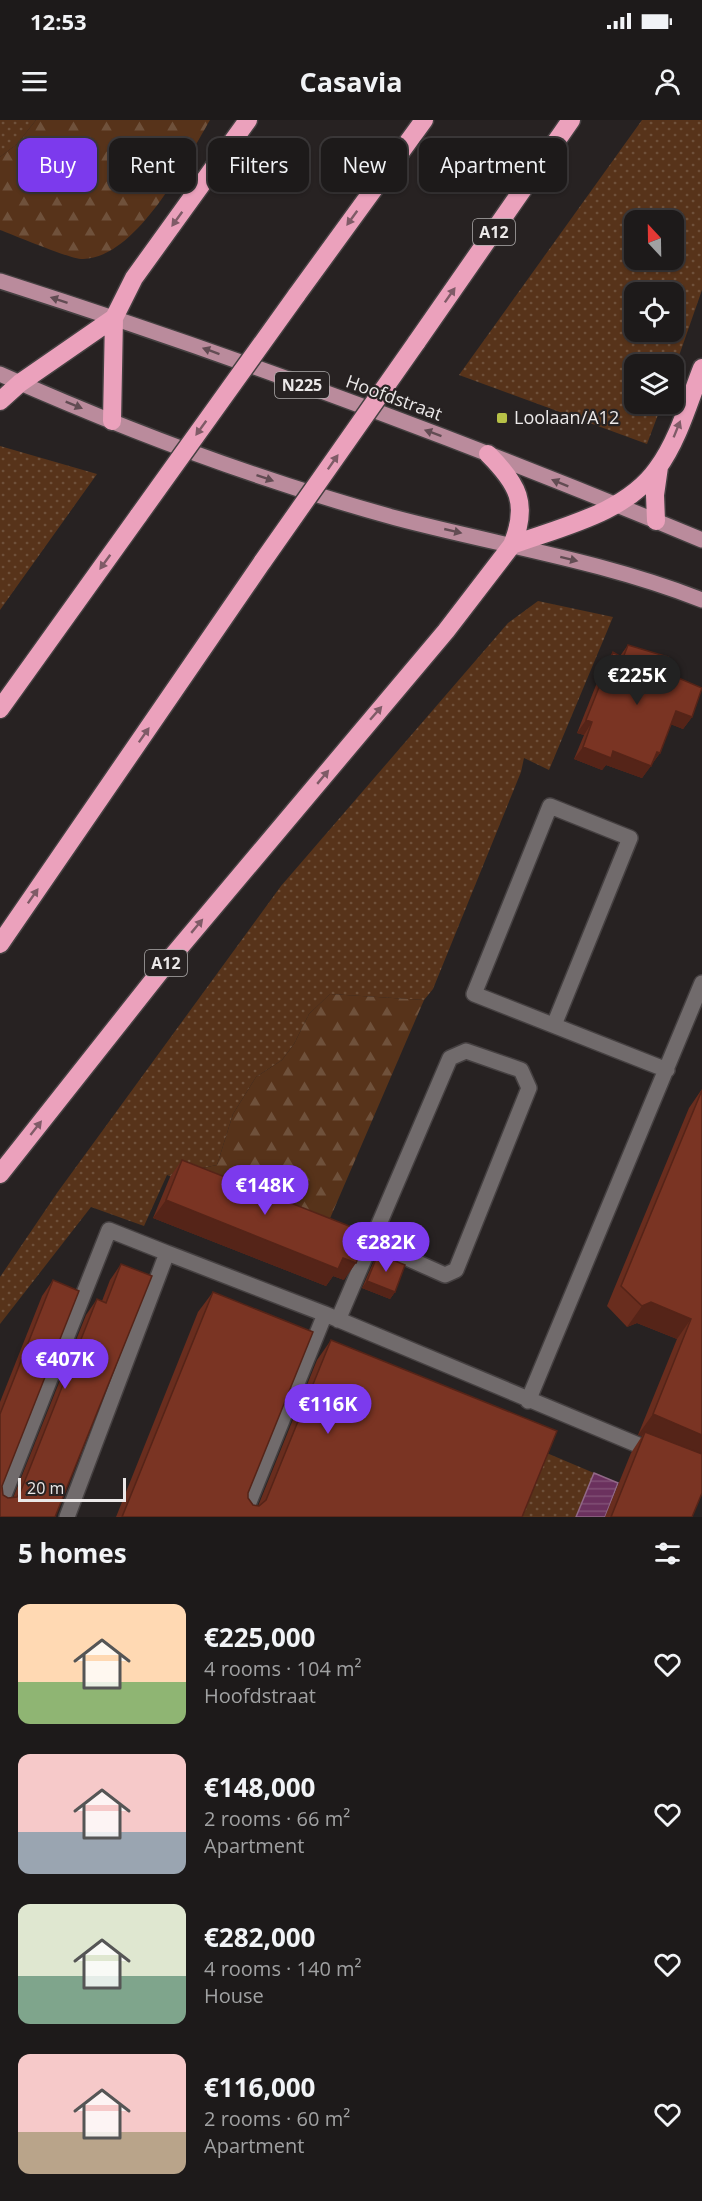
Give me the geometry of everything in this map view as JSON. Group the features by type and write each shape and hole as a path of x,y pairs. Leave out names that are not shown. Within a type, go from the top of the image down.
{"highway":[{"path":"112,421 114,318 134,278 248,120"},
{"path":"0,710 424,120"},
{"name":"A12","path":"0,944 263,561 571,120"},
{"path":"0,401 20,383 114,318"},
{"path":"656,521 655,495 659,467 702,368"},
{"path":"488,454 508,474 518,492 521,509 519,528 512,545"},
{"path":"512,545 615,505 643,485 659,467"},
{"name":"A12","path":"0,1174 170,959 446,632 512,545"}],"main road":[{"name":"Hoofdstraat","path":"0,281 114,318 488,454 702,540"},
{"path":"0,374 112,421 270,480 398,518 651,580 702,600"}],"lane":[{"path":"554,1025 630,838 550,806 474,994 667,1070"},
{"path":"528,1401 702,983"},
{"path":"243,1517 331,1317 370,1242 450,1058 466,1051 521,1070 529,1088 456,1270 445,1275 370,1242"},
{"path":"0,1505 109,1230 331,1317 669,1458"},
{"path":"67,1517 167,1253"}],"green space":[{"path":"0,120 36,120 22,138 18,138 17,144 0,157"},
{"path":"36,120 210,120 196,145 196,138 109,138 109,192 167,192 141,225 122,243 103,254 83,259 56,252 0,230 0,157 18,143 18,192 97,192 97,138 22,138"},
{"path":"642,120 702,120 702,290 684,341 684,282 624,282 624,342 684,342 680,354 624,354 624,414 658,414 647,444 459,375"},
{"path":"0,446 97,474 0,610"},
{"path":"538,601 613,617 549,770 524,758 521,772 433,989 424,1000 330,994 309,1014 294,1044 282,1060 256,1077 233,1114 217,1165 167,1175 144,1226 91,1207 0,1324 0,1277 57,1193 281,886 508,623"},
{"path":"330,994 424,1000 322,1237 167,1175 217,1165 233,1114 256,1077 282,1060 294,1044 309,1014"},
{"path":"542,1451 594,1473 576,1517 516,1517"}],"shaded area":[{"path":"594,1473 618,1483 605,1517 576,1517"}],"building":[{"path":"628,645 668,657 662,671 702,688 692,717 676,711 660,753 657,752 651,766 613,751 611,758 583,747 592,722 586,720 613,652 623,658"},
{"path":"702,1090 702,1435 653,1414 691,1319 651,1302 642,1306 621,1286"},
{"path":"182,1160 354,1228 353,1230 368,1236 356,1263 343,1258 338,1269 166,1200"},
{"path":"378,1254 405,1265 395,1292 367,1281"},
{"path":"121,1264 152,1276 55,1517 0,1517 0,1414 53,1280 79,1291 2,1486 3,1495 8,1498 17,1497 20,1493 97,1299 106,1303"},
{"path":"213,1292 313,1332 248,1493 248,1498 253,1505 259,1506 266,1500 331,1340 557,1431 522,1517 122,1517"},
{"path":"645,1432 702,1454 702,1493 692,1517 611,1517"}],"place":[{"name":"Loolaan/A12","path":"502,418"}]}
